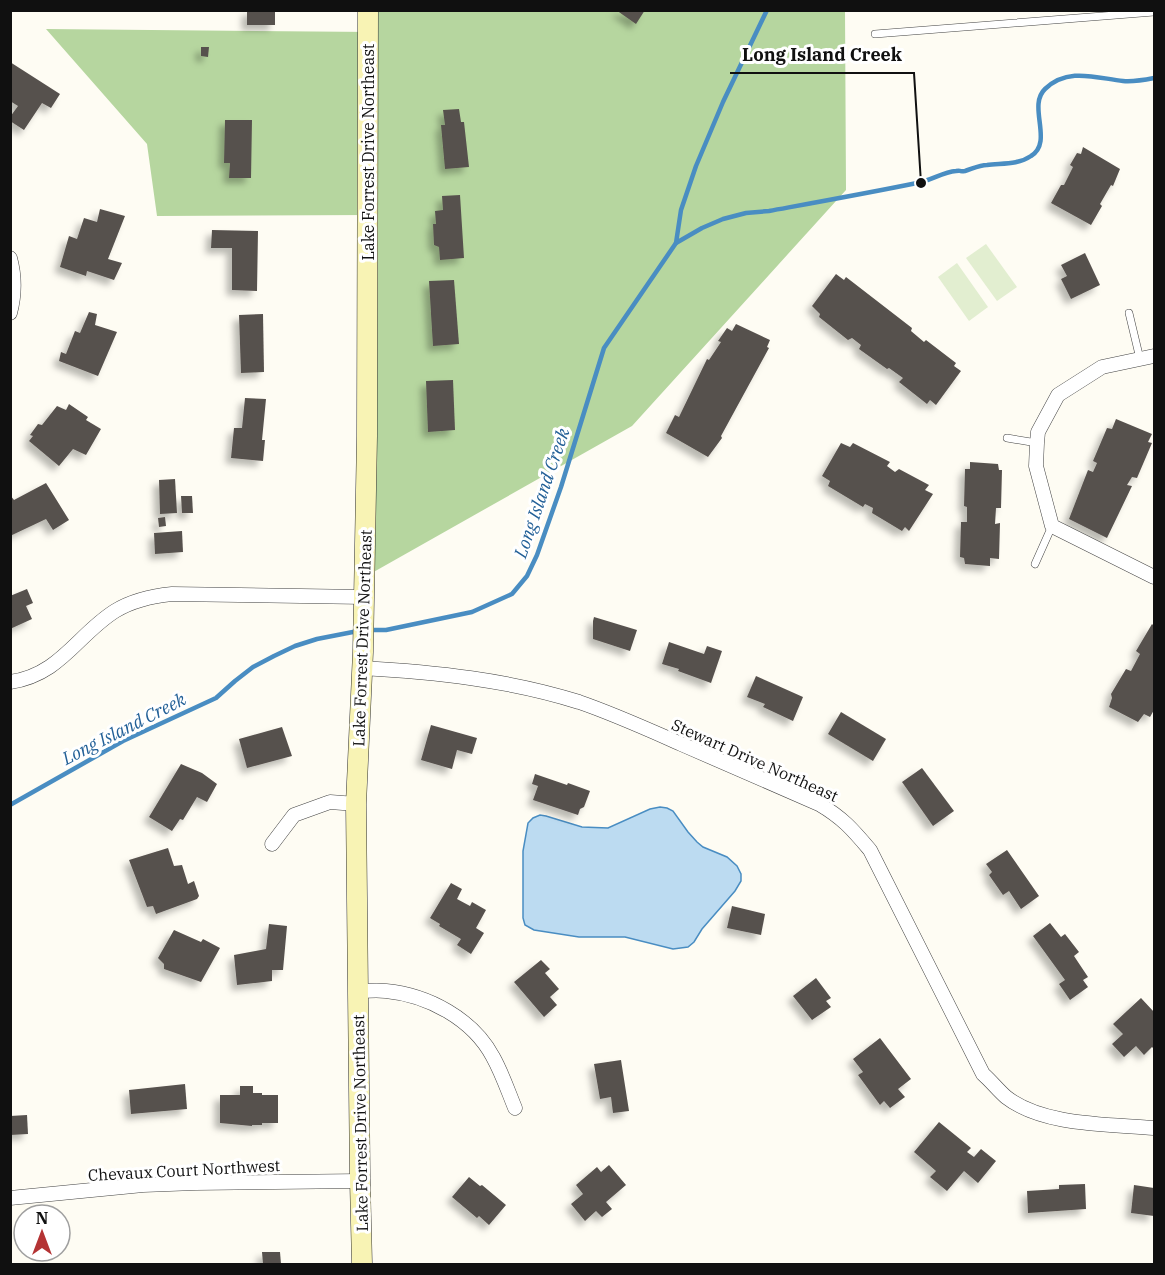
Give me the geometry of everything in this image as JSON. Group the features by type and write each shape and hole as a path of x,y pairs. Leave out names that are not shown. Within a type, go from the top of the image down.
{"street":[{"name":"Lake Forrest Drive Northeast","path":"362,1264 356,804 363,660 367,436 368,10"},
{"path":"10,258 14,286 10,313"},
{"path":"1155,356 1102,367 1058,395 1038,432 1036,466 1052,526 1155,577"},
{"path":"10,682 23,681 38,675 53,666 115,611 136,601 155,596 172,594 364,597"},
{"name":"Stewart Drive Northeast","path":"363,660 415,671 467,677 524,688 577,702 614,715 835,813 870,850 983,1074 1007,1097 1032,1112 1060,1120 1155,1128"},
{"path":"272,844 294,815 330,802 356,804"},
{"path":"358,991 385,991 411,995 436,1005 459,1019 478,1036 493,1056 515,1108"},
{"name":"Chevaux Court Northwest","path":"10,1198 195,1182 360,1181"}],"lane":[{"path":"875,34 1155,12"},
{"path":"1130,313 1140,359"},
{"path":"1007,438 1037,443"},
{"path":"1035,564 1052,526"}],"green space":[{"path":"373,10 845,11 846,190 632,426 363,578 369,215 157,216 147,144 46,29 372,32"},
{"path":"986,244 1017,287 997,301 966,258"},
{"path":"957,263 988,307 969,321 938,277"}],"water":[{"path":"660,807 673,811 697,842 727,857 737,866 741,874 741,881 735,891 702,929 694,942 688,947 673,949 625,937 579,937 534,930 525,925 523,918 523,851 528,823 533,818 540,815 582,827 608,828 650,809"}],"building":[{"path":"247,10 275,10 275,25 247,25"},
{"path":"616,10 645,10 636,24"},
{"path":"201,47 209,47 208,57 201,56"},
{"path":"10,62 60,94 51,108 42,103 24,130 10,121 10,117 18,106 10,101"},
{"path":"459,109 461,122 464,122 469,167 445,169 441,125 445,125 443,110"},
{"path":"225,120 252,120 251,178 229,178 230,163 224,163"},
{"path":"1083,147 1120,169 1091,225 1051,203 1073,167 1070,165 1077,153 1081,154"},
{"path":"460,195 464,258 440,260 439,247 434,245 435,211 443,210 442,196"},
{"path":"100,209 125,216 108,259 122,263 114,280 87,271 86,276 60,267 69,236 77,239 84,218 97,222"},
{"path":"212,230 258,231 257,291 232,290 232,248 211,248"},
{"path":"1085,253 1100,285 1071,299 1061,279 1067,276 1061,265"},
{"path":"836,274 844,280 846,277 912,328 911,331 924,342 926,340 956,363 954,366 961,371 936,405 930,400 927,404 899,382 903,378 859,349 861,345 852,338 848,340 819,317 820,314 812,306"},
{"path":"454,280 459,344 433,346 429,281"},
{"path":"89,312 97,314 95,325 117,332 98,376 59,361 61,352 66,354 75,331 80,333"},
{"path":"263,314 264,372 241,373 239,315"},
{"path":"736,324 770,340 767,347 769,348 721,436 722,438 708,457 666,433 675,415 679,417 707,359 709,360 721,342 718,341 727,328 732,331"},
{"path":"453,380 455,430 428,432 426,381"},
{"path":"245,398 266,399 262,440 265,440 263,461 231,458 234,428 242,428"},
{"path":"69,404 88,417 86,420 101,429 86,455 73,449 59,466 29,441 33,436 30,435 38,424 42,425 57,406 66,410"},
{"path":"1116,419 1152,434 1148,442 1152,443 1137,478 1132,477 1127,485 1132,486 1107,538 1069,519 1088,470 1093,472 1097,463 1093,461 1107,428 1112,429"},
{"path":"841,443 850,447 853,443 890,462 887,466 895,472 899,469 929,485 925,490 933,494 909,531 905,527 902,531 872,513 873,508 865,504 863,507 828,486 830,481 822,476"},
{"path":"970,462 998,464 999,470 1002,470 1001,508 996,508 995,524 1000,523 999,559 990,558 990,566 965,564 964,558 960,557 961,522 967,522 967,507 964,506 965,469 970,469"},
{"path":"175,479 177,513 160,514 159,480"},
{"path":"46,483 69,520 53,530 46,519 10,536 10,495 14,500"},
{"path":"181,496 192,496 193,513 182,513"},
{"path":"165,517 166,526 159,527 158,518"},
{"path":"182,531 183,552 155,554 154,533"},
{"path":"27,589 33,603 26,606 32,619 10,629 10,596"},
{"path":"594,617 637,630 630,651 593,639"},
{"path":"1152,624 1154,626 1154,710 1150,717 1144,714 1138,722 1109,707 1111,694 1126,669 1131,671 1140,654 1136,651"},
{"path":"669,642 704,654 707,646 722,651 711,683 662,664"},
{"path":"756,676 803,697 793,721 763,707 765,704 747,697"},
{"path":"841,712 886,739 873,761 828,734"},
{"path":"431,725 477,738 472,754 457,750 452,769 421,760"},
{"path":"282,727 292,756 247,768 239,739"},
{"path":"181,764 202,773 217,784 207,802 197,797 183,820 180,819 172,831 149,817"},
{"path":"922,768 954,811 933,826 902,782"},
{"path":"535,774 590,791 578,815 533,800 538,786 532,784"},
{"path":"168,848 174,866 182,865 188,884 194,881 199,896 197,899 156,914 153,906 147,907 129,860"},
{"path":"1007,850 1039,896 1021,909 1009,891 1003,895 989,875 992,872 986,864"},
{"path":"451,883 462,889 457,899 470,906 472,902 486,910 476,928 484,933 471,954 457,945 461,939 430,918"},
{"path":"732,906 765,914 761,935 727,928"},
{"path":"1050,923 1061,937 1065,934 1079,952 1074,956 1088,977 1083,980 1088,987 1070,1000 1059,984 1065,980 1033,936"},
{"path":"269,924 287,926 283,970 272,970 272,981 237,985 234,955 266,949"},
{"path":"174,930 201,942 203,939 220,948 201,982 164,969 164,964 158,958"},
{"path":"541,960 550,969 545,973 559,989 550,997 557,1005 544,1017 514,982"},
{"path":"816,978 831,998 826,1001 831,1007 812,1020 793,996"},
{"path":"1141,998 1154,1012 1154,1049 1152,1047 1144,1055 1136,1046 1124,1057 1112,1044 1123,1034 1113,1024"},
{"path":"880,1038 911,1079 898,1089 905,1097 890,1108 884,1101 880,1105 858,1075 863,1072 853,1059"},
{"path":"621,1060 629,1111 613,1113 611,1097 600,1099 594,1064"},
{"path":"185,1084 187,1109 131,1114 129,1090"},
{"path":"240,1086 253,1086 253,1093 278,1095 278,1123 262,1123 262,1125 252,1126 220,1123 220,1095 240,1095"},
{"path":"27,1115 28,1134 10,1135 10,1116"},
{"path":"939,1122 971,1148 967,1152 974,1157 981,1149 996,1161 978,1183 964,1171 947,1191 930,1177 936,1171 914,1152"},
{"path":"609,1165 626,1185 606,1202 612,1209 602,1217 596,1211 585,1221 571,1204 583,1194 576,1185 597,1167 601,1172"},
{"path":"469,1177 506,1205 489,1225 452,1197"},
{"path":"1085,1184 1086,1209 1028,1213 1027,1191 1059,1189 1059,1185"},
{"path":"1134,1185 1154,1188 1154,1216 1131,1213"},
{"path":"262,1252 280,1252 281,1264 263,1264"}],"waterway":[{"path":"676,243 681,210 696,166 723,102 767,10"},
{"name":"Long Island Creek","path":"369,630 386,630 472,612 512,594 527,576 537,555 561,487 604,348 676,243 702,228 746,213 862,194 922,182 951,172 1021,161 1037,150 1041,133 1038,105 1040,96 1054,82 1073,76 1093,76 1127,81 1154,78"},
{"name":"Long Island Creek","path":"10,805 123,741 216,698 253,667 274,656 317,639 358,631"}],"place":[{"name":"Long Island Creek","path":"921,183"}]}
